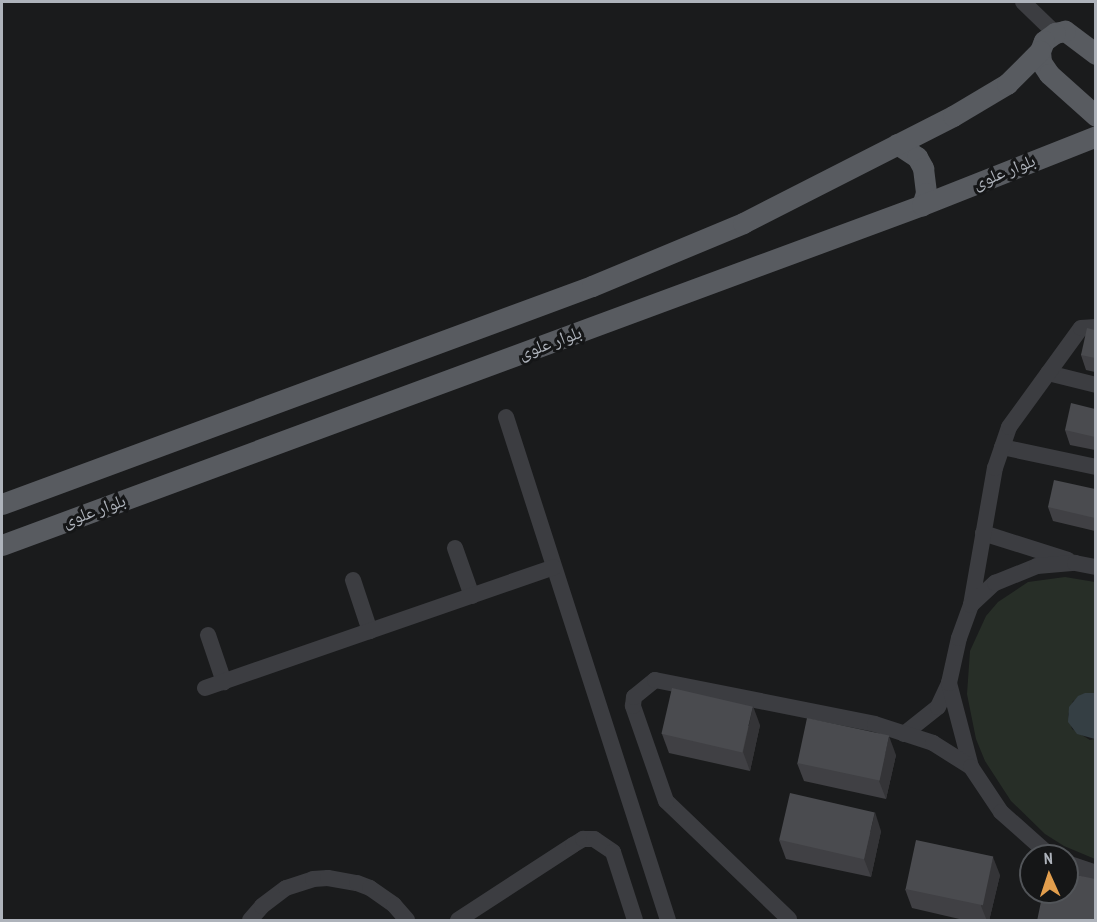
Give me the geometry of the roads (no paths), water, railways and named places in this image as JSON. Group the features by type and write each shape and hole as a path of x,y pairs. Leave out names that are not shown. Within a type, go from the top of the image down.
{"main road":[{"path":"2,504 592,286 743,223 897,144 1007,84 1040,51 1044,41 1055,33 1065,31 1095,54"},
{"path":"1040,51 1041,62 1049,74 1095,116"},
{"name":"بلوار علوی","path":"2,545 922,205 1095,136"},
{"path":"897,144 907,148 924,168 927,186 922,205"}],"street":[{"path":"1027,3 1055,33"},
{"path":"904,734 938,707 949,683 959,638 970,605 995,468 1009,427 1081,328 1095,327"},
{"path":"1048,374 1095,385"},
{"path":"506,417 668,921"},
{"path":"1002,447 1095,467"},
{"path":"983,533 1075,563 1095,567"},
{"path":"455,548 472,596"},
{"path":"970,605 995,583 1037,566 1075,563"},
{"path":"205,688 555,567"},
{"path":"353,580 370,631"},
{"path":"208,635 224,682"},
{"path":"789,919 666,801 633,706 634,697 654,680 875,724 933,743 971,767"},
{"path":"949,683 971,767 1000,812 1037,844"},
{"path":"458,921 583,839 594,839 613,852 635,921"},
{"path":"1079,867 1095,873"},
{"path":"250,921 262,906 286,888 313,879 328,878 357,883 370,888 394,905 406,921"}]}
